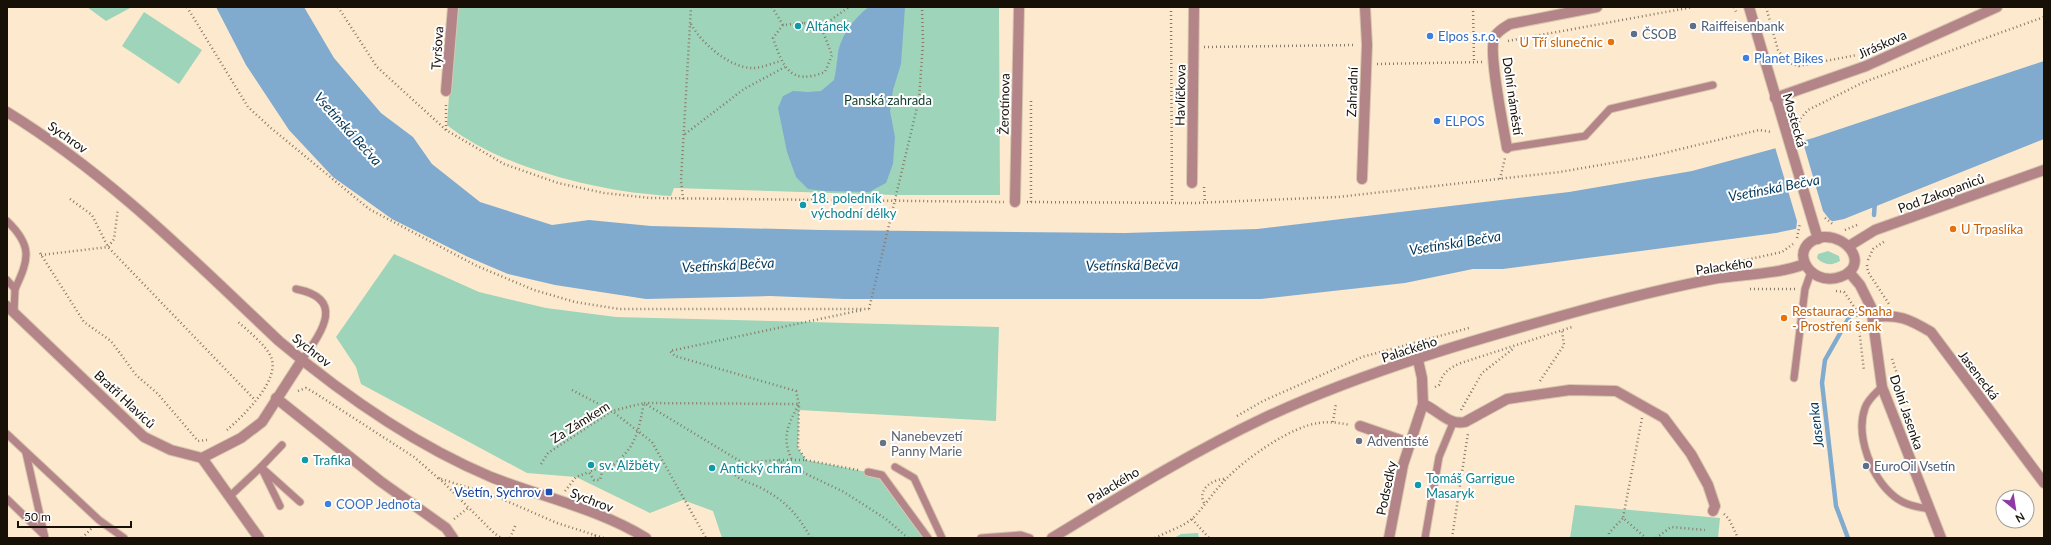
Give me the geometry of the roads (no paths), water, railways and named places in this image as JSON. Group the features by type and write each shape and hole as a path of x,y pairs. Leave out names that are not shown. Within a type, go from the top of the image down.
{"street":[{"name":"Tyršova","path":"446,91 453,7"},
{"name":"Žerotínova","path":"1014,202 1019,7"},
{"name":"Havlíčkova","path":"1192,183 1194,7"},
{"name":"Zahradní","path":"1362,179 1367,64 1365,7"},
{"name":"Dolní náměstí","path":"1507,148 1494,63 1493,44 1497,33 1510,24 1598,7"},
{"name":"Mostecká","path":"1749,7 1816,235"},
{"name":"Jiráskova","path":"1775,98 1866,66 1997,7"},
{"name":"Sychrov","path":"7,112 70,154 116,190 302,360 361,402 432,447 491,477 606,519 646,538"},
{"name":"Pod Zakopaniců","path":"1849,246 1875,230 2044,170"},
{"path":"1816,235 1834,238 1849,246 1855,259 1854,264 1849,272 1841,277 1833,279 1821,277 1808,268 1803,257 1805,249 1816,235"},
{"name":"Palackého","path":"1052,538 1148,480 1239,430 1326,392 1418,360 1540,322 1650,293 1715,279 1808,268"},
{"name":"Dolní Jasenka","path":"1849,272 1865,291 1871,307 1882,387 1941,538"},
{"name":"Bratří Hlaviců","path":"10,309 144,437 171,450 202,458"},
{"name":"Jasenecká","path":"1873,318 1896,316 1912,320 1931,332 2044,483"},
{"path":"259,538 202,458 241,438 262,422 266,418 276,398 302,360"},
{"name":"Podsedky","path":"1389,538 1409,444 1423,404 1423,392 1418,360"},
{"path":"1423,404 1436,410 1453,422 1465,422 1507,399 1570,390 1616,392 1664,418 1691,454 1708,485 1716,506 1713,511"},
{"path":"276,398 380,481 446,528 453,538"},
{"path":"1360,426 1409,444"}],"lane":[{"path":"1507,148 1585,136 1610,109 1713,85"},
{"path":"7,221 24,242 26,265 15,290 10,309"},
{"path":"1794,378 1808,268"},
{"path":"7,280 15,290"},
{"path":"296,289 306,291 319,297 323,302 326,316 322,331 302,360"},
{"path":"1882,387 1870,400 1865,408 1863,417 1863,437 1871,463 1886,489 1896,498 1910,506 1930,509"},
{"path":"1425,538 1439,457 1453,422"},
{"path":"7,434 99,520 124,538"},
{"path":"229,497 261,468 282,445"},
{"path":"26,453 45,537"},
{"path":"895,467 914,478 942,538"},
{"path":"261,468 300,502"},
{"path":"261,468 280,506"},
{"path":"867,472 882,475 928,538"},
{"path":"7,499 45,537"},
{"path":"981,538 1021,535 1030,538"}],"water":[{"name":"Vsetínská Bečva","path":"216,7 304,7 334,58 381,113 413,137 432,164 480,202 552,225 589,220 651,226 821,230 1125,233 1257,229 1569,192 1692,171 1813,138 2044,61 2044,139 1844,219 1776,233 1503,269 1473,269 1405,283 1261,299 844,299 770,296 646,299 555,285 508,274 468,257 392,219 333,177 289,130 246,65"},
{"path":"869,7 905,7 901,64 893,90 890,111 895,137 893,164 886,183 869,192 824,191 808,189 796,177 787,152 778,108 783,96 793,91 821,91 834,80 838,53 845,33 854,21"}],"waterway":[{"name":"Jasenka","path":"1874,215 1875,201"},
{"name":"Jasenka","path":"1848,538 1836,506 1822,383 1825,360 1851,314"}],"place":[{"name":"Altánek","path":"798,26"},
{"name":"Raiffeisenbank","path":"1693,26"},
{"name":"ČSOB","path":"1634,34"},
{"name":"Elpos s.r.o.","path":"1430,36"},
{"name":"U Tří slunečnic","path":"1611,42"},
{"name":"Planet Bikes","path":"1746,58"},
{"name":"ELPOS","path":"1437,121"},
{"name":"18. poledník východní délky","path":"803,205"},
{"name":"U Trpaslíka","path":"1953,229"},
{"name":"Restaurace Snaha - Prostření šenk","path":"1784,318"},
{"name":"Adventisté","path":"1359,441"},
{"name":"Nanebevzetí Panny Marie","path":"883,443"},
{"name":"Trafika","path":"305,460"},
{"name":"sv. Alžběty","path":"591,465"},
{"name":"EuroOil Vsetín","path":"1866,466"},
{"name":"Antický chrám","path":"712,468"},
{"name":"Tomáš Garrigue Masaryk","path":"1418,485"},
{"name":"Vsetín, Sychrov","path":"549,492"},
{"name":"COOP Jednota","path":"328,504"}],"park label":[{"name":"Panská zahrada","path":"888,100"}]}
